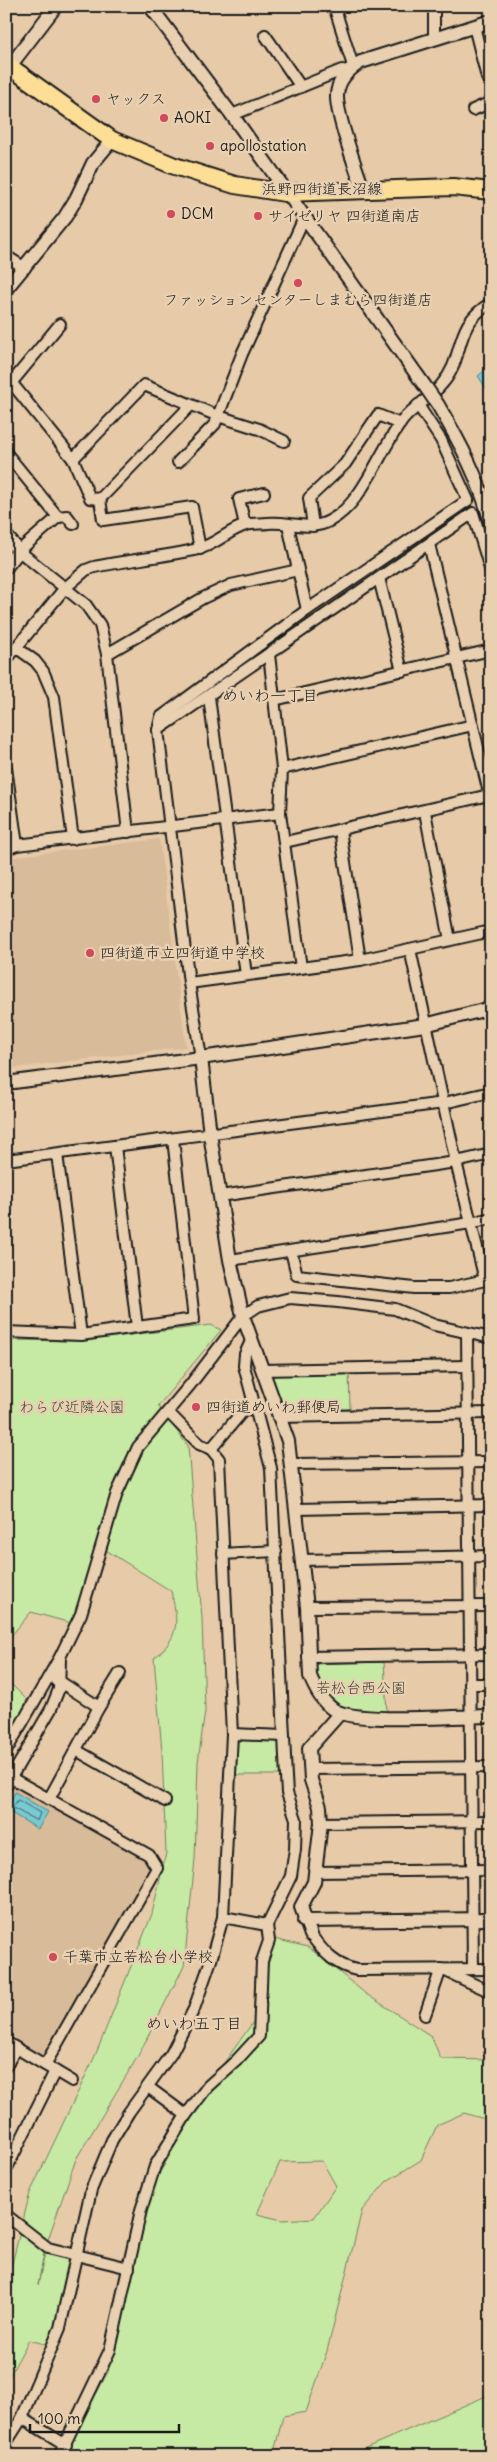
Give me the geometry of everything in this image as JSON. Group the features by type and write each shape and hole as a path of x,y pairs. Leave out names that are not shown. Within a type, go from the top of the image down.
{"main road":[{"name":"浜野四街道長沼線","path":"8,65 112,140 172,165 235,185 285,192 452,187 491,191"}],"street":[{"path":"8,65 56,6"},
{"path":"150,6 232,115 438,405 467,454 483,494 491,524"},
{"path":"334,6 350,69 339,86 338,107 363,189"},
{"path":"434,6 434,38"},
{"path":"232,115 342,70 350,69 434,38 491,21"},
{"path":"474,26 488,78 491,77"},
{"path":"265,36 301,87"},
{"path":"473,110 491,102"},
{"path":"6,289 65,217 93,163 112,140"},
{"path":"178,462 215,424 242,354 304,218"},
{"path":"6,256 25,268"},
{"path":"6,660 64,589 86,570 94,566 200,549 245,525 272,523 313,526 331,521 342,512 357,494 400,424 418,405 441,386 450,375 460,340 469,320 481,308 491,302"},
{"path":"60,324 9,379 73,459 90,498 100,499"},
{"path":"73,459 144,385 190,406 259,429 284,441"},
{"path":"418,405 441,440 468,500 307,610 161,717 158,730 189,983 230,1260 243,1316 288,1441 292,1464 307,1607 308,1657 313,1686 327,1704 340,1713 362,1718 491,1716"},
{"path":"100,499 190,406"},
{"path":"313,526 309,498 345,464 378,415 400,424"},
{"path":"6,453 58,517"},
{"path":"245,525 239,499 264,493"},
{"path":"100,499 103,520 192,506 200,549"},
{"path":"158,730 209,697 473,513 491,572"},
{"path":"6,567 19,551 58,517 67,516 73,524"},
{"path":"288,525 307,610"},
{"path":"6,536 19,551 86,606 100,625 107,654 128,832"},
{"path":"285,842 490,798 429,544"},
{"path":"107,654 203,598 231,585 298,570"},
{"path":"379,578 402,672"},
{"path":"17,648 35,661 43,671 54,697 73,839"},
{"path":"274,700 491,650"},
{"path":"269,654 282,769 280,813 301,968"},
{"path":"209,697 246,975"},
{"path":"282,769 473,724"},
{"path":"6,768 17,845"},
{"path":"425,812 450,940"},
{"path":"6,849 17,845 170,828 280,813"},
{"path":"340,830 360,960"},
{"path":"189,983 360,960 491,931"},
{"path":"291,1251 297,1274 414,1288 449,1288 488,1280 456,1162 410,949"},
{"path":"6,1083 201,1058 425,1024 491,1008"},
{"path":"6,1160 444,1103 491,1092"},
{"path":"6,1332 81,1335 194,1319 173,1139"},
{"path":"115,1146 137,1327"},
{"path":"57,1154 81,1335"},
{"path":"220,1196 456,1162 491,1154"},
{"path":"230,1260 471,1223 491,1218"},
{"path":"6,1751 47,1681 81,1614 117,1493 138,1447 168,1412 243,1316 258,1306 290,1298 395,1309 434,1325 491,1338"},
{"path":"467,1334 473,1969"},
{"path":"59,2456 66,2445 110,2350 140,2210 155,2166 186,2115 208,2086 236,2061 259,2036 262,1961 269,1941 267,1925 291,1876 296,1819 287,1793 271,1468 244,1366 245,1354 252,1341"},
{"path":"262,1370 467,1366"},
{"path":"211,1449 242,1412 254,1407"},
{"path":"6,2443 22,2418 60,2328 92,2190 112,2140 171,2054 194,2009 212,1960 223,1918 232,1734 219,1459 211,1449 198,1444 168,1412"},
{"path":"278,1417 491,1413"},
{"path":"292,1464 491,1462"},
{"path":"297,1509 491,1506"},
{"path":"223,1554 276,1552"},
{"path":"302,1560 491,1556"},
{"path":"307,1607 491,1606"},
{"path":"308,1657 491,1654"},
{"path":"45,2065 157,1868 149,1855 49,1799 8,1780 51,1709 59,1688 60,1657"},
{"path":"49,1799 99,1706 120,1673"},
{"path":"47,1681 59,1681 99,1706"},
{"path":"470,1684 491,1684"},
{"path":"340,1713 310,1748 311,1769 321,1823 314,1882 301,1907 304,1921 311,1935 324,1953 344,1967 357,1970 491,1969"},
{"path":"232,1734 284,1736"},
{"path":"76,1750 166,1801"},
{"path":"311,1769 491,1767"},
{"path":"321,1823 491,1821"},
{"path":"316,1872 491,1870"},
{"path":"223,1918 267,1925"},
{"path":"304,1921 491,1919"},
{"path":"442,1969 491,1992"},
{"path":"425,2015 442,1969"},
{"path":"6,2066 11,2045 72,2081"},
{"path":"6,2170 55,2071"},
{"path":"148,2087 186,2115"},
{"path":"10,2217 48,2248 129,2268"},
{"path":"22,2418 66,2445"}],"shaded area":[{"name":"四街道市立四街道中学校","path":"159,839 186,1047 6,1069 6,859"},
{"name":"千葉市立若松台小学校","path":"15,1784 147,1861 149,1873 42,2056 34,2057 6,2041 6,1792 10,1786"}],"green space":[{"name":"わらび近隣公園","path":"211,1325 221,1330 158,1406 188,1446 202,1618 205,1711 198,1762 195,1859 184,1966 138,2056 76,2159 45,2248 38,2285 46,2249 70,2256 73,2261 60,2315 49,2345 29,2340 6,2382 6,2287 30,2193 95,2056 152,1914 166,1853 162,1751 154,1658 169,1642 173,1635 176,1620 171,1591 98,1545 71,1623 31,1612 6,1642 6,1478 9,1475 6,1472 6,1340 83,1341"},
{"path":"349,1371 350,1409 286,1410 281,1407 271,1376 274,1373"},
{"name":"若松台西公園","path":"384,1662 387,1713 359,1712 333,1704 319,1691 312,1664"},
{"path":"6,1679 27,1700 6,1743"},
{"path":"235,1739 275,1739 280,1744 281,1775 234,1775"},
{"path":"274,1939 308,1947 366,1994 431,2036 441,2059 491,2060 491,2121 464,2113 437,2125 421,2160 387,2181 362,2210 327,2351 306,2412 283,2416 273,2456 62,2456 108,2372 146,2197 214,2077 256,2018","holes":["322,2161 336,2186 314,2218 282,2220 257,2214 280,2162"]},
{"path":"491,2394 491,2456 347,2456"}],"water":[{"path":"491,365 491,396 478,376"},
{"path":"15,1792 48,1812 38,1829 6,1810"}],"place":[{"name":"ヤックス","path":"96,99"},
{"name":"AOKI","path":"164,118"},
{"name":"apollostation","path":"210,146"},
{"name":"DCM","path":"171,214"},
{"name":"サイゼリヤ 四街道南店","path":"258,216"},
{"name":"ファッションセンターしまむら四街道店","path":"298,283"},
{"name":"四街道市立四街道中学校","path":"90,953"},
{"name":"四街道めいわ郵便局","path":"196,1407"},
{"name":"千葉市立若松台小学校","path":"53,1957"}],"district":[{"name":"めいわ一丁目","path":"270,695"},
{"name":"めいわ五丁目","path":"194,2023"}]}
